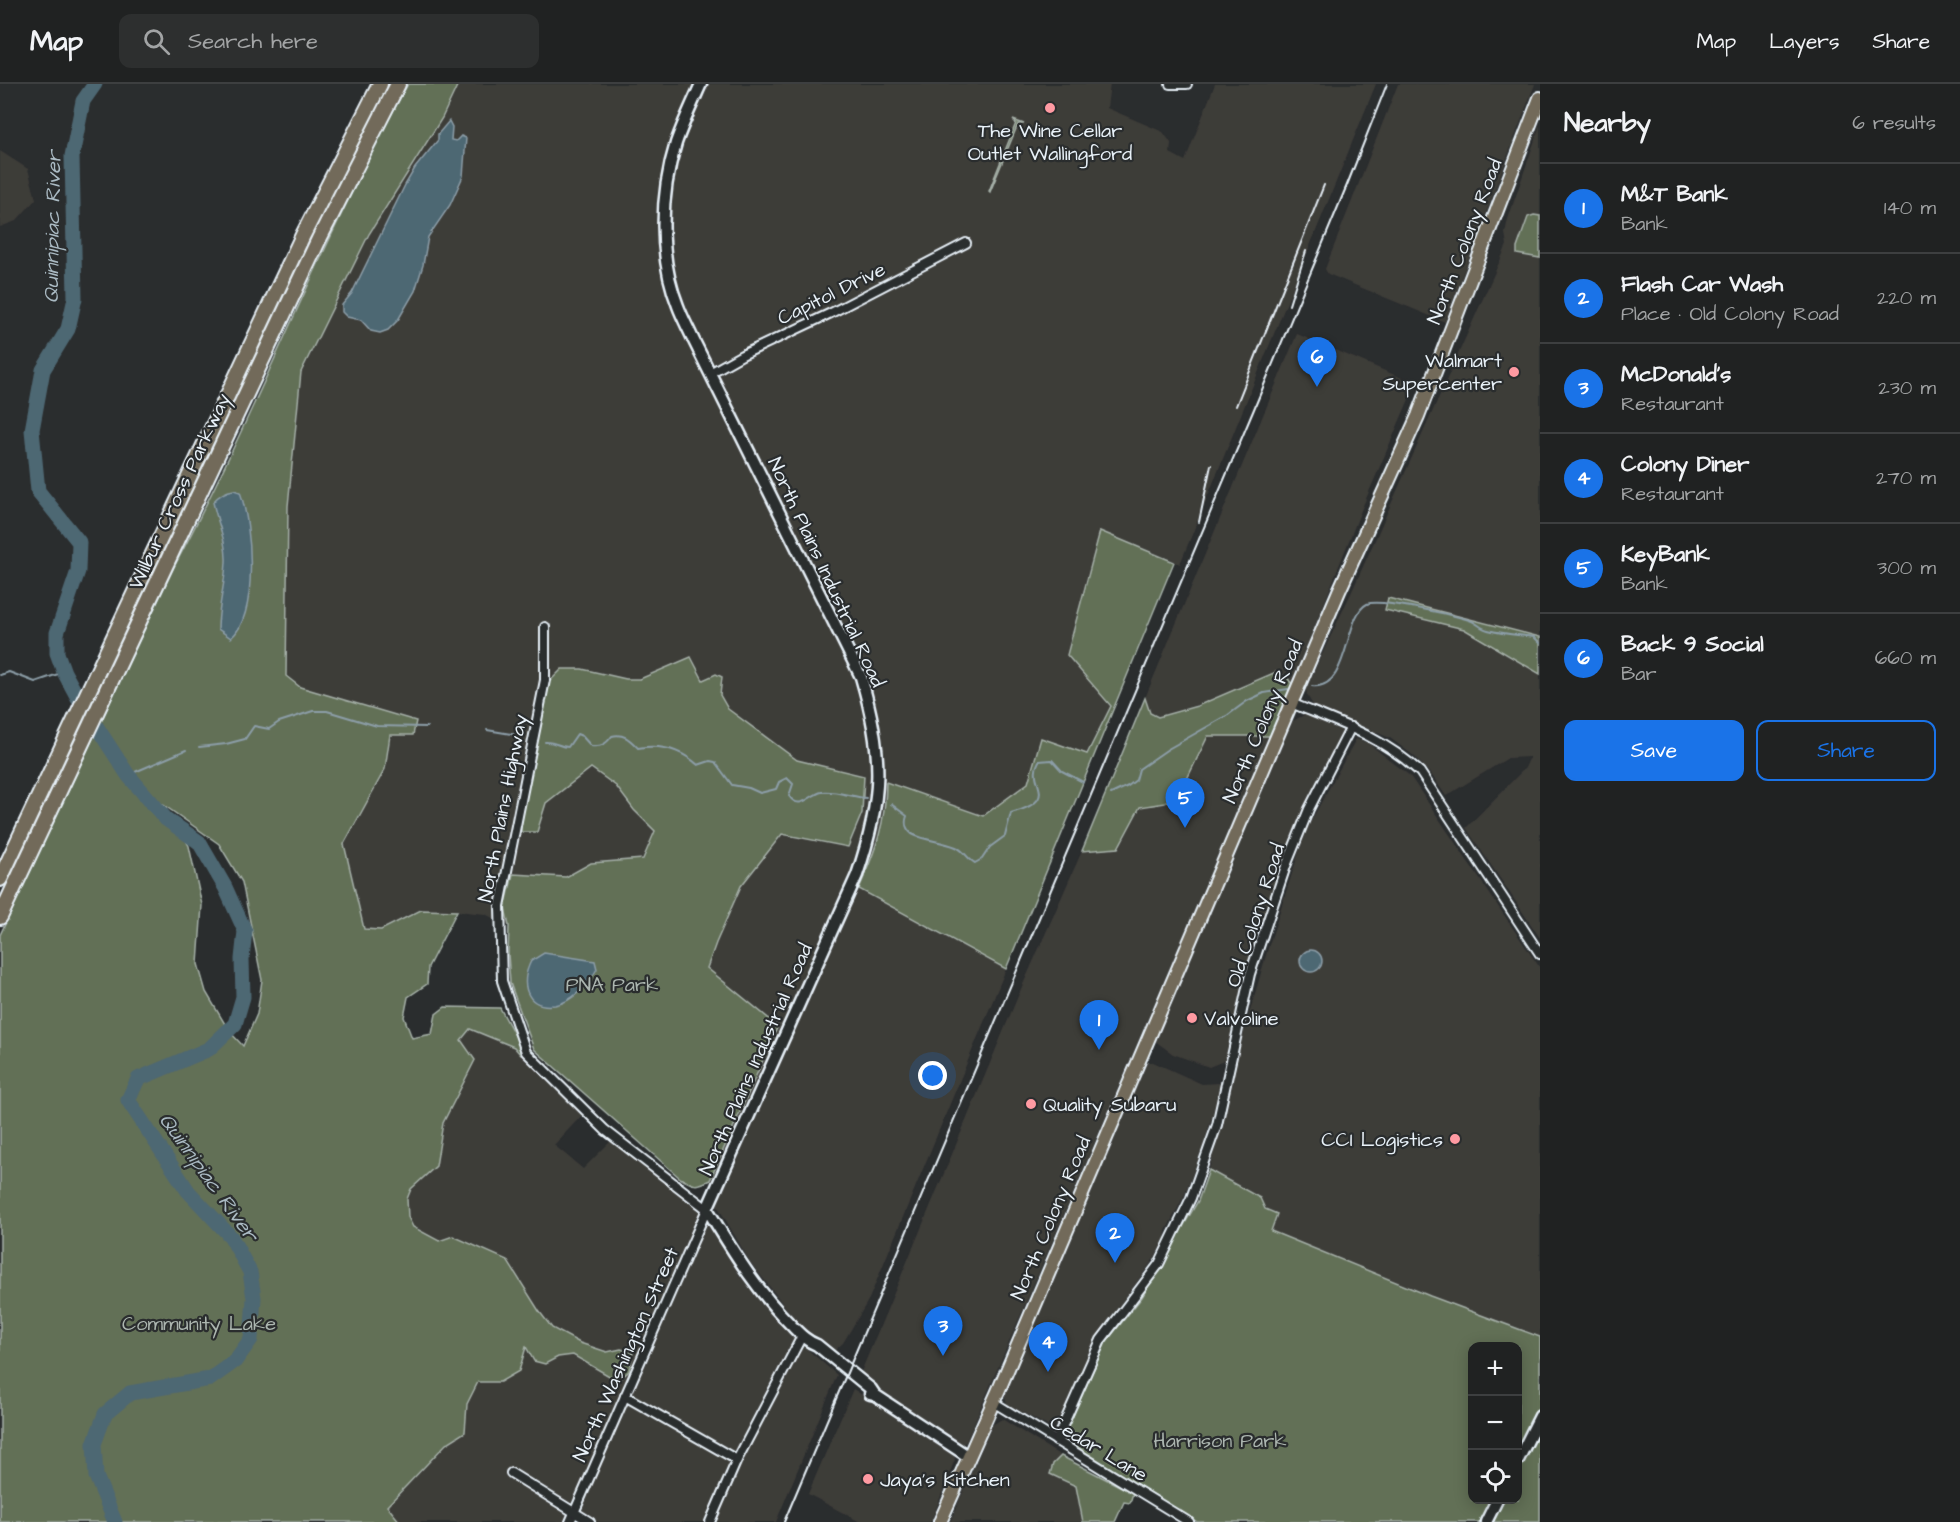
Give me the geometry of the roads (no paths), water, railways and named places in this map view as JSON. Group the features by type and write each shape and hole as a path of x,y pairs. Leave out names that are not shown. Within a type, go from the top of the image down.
{"highway":[{"name":"Wilbur Cross Parkway","path":"0,879 329,181 380,84"},
{"name":"Wilbur Cross Parkway","path":"0,917 319,239 398,84"}],"main road":[{"name":"North Colony Road","path":"940,1522 1339,591 1418,416 1540,98"}],"street":[{"name":"North Plains Industrial Road","path":"701,84 672,160 666,193 665,243 668,271 677,305 861,677 871,711 879,770 876,804 869,840 857,875 707,1209"},
{"path":"1170,84 1187,84"},
{"name":"Capitol Drive","path":"710,373 966,243"},
{"name":"North Plains Highway","path":"545,627 545,680 500,906 502,981 526,1052 605,1130 707,1209 754,1284 806,1339 817,1344 871,1389 875,1395 969,1457"},
{"path":"1291,703 1385,744 1403,756 1420,772 1540,954"},
{"name":"Old Colony Road","path":"1056,1441 1101,1340 1160,1264 1191,1198 1217,1125 1250,974 1286,866 1309,810 1351,728"},
{"name":"North Washington Street","path":"570,1522 707,1209"},
{"path":"710,1522 737,1460 806,1339"},
{"path":"625,1396 737,1460"},
{"name":"Cedar Lane","path":"993,1402 1189,1522"},
{"path":"1522,1452 1540,1416"},
{"path":"511,1473 590,1522"},
{"path":"1486,1522 1495,1504"}],"water":[{"path":"449,121 452,127 451,140 456,141 461,136 466,138 463,176 450,205 428,237 415,291 398,320 388,330 380,333 371,331 361,320 347,317 342,312 342,305 352,293 405,185"},
{"path":"234,490 240,492 248,525 250,568 246,610 240,626 231,638 218,629 226,554 213,502 222,494"},
{"path":"1311,950 1319,953 1322,961 1319,969 1311,972 1303,969 1300,961 1303,953"},
{"path":"544,953 595,961 597,969 585,986 568,1000 555,1005 537,1003 528,993 526,978 531,961"}],"waterway":[{"name":"Quinnipiac River","path":"95,84 83,101 72,156 75,298 68,329 43,370 32,430 38,491 79,542 78,571 57,633 57,653 78,698 128,775 166,819 199,842 225,887 245,931 242,959 243,997 235,1024 209,1049 138,1079 128,1100 188,1191 231,1237 250,1272 254,1298 251,1339 235,1361 210,1379 130,1393 105,1414 94,1444 96,1476 115,1522"},
{"path":"1312,686 1324,684 1333,677 1340,665 1354,622 1367,604 1386,603 1435,612 1472,621 1486,629 1534,637 1540,643"},
{"path":"0,675 9,672 35,682 64,672"},
{"path":"1111,794 1136,780 1139,769 1168,749 1228,715 1247,701 1264,693 1288,689"},
{"path":"199,747 245,739 254,726 269,729 279,722 313,711 327,711 377,726 427,727"},
{"path":"487,730 523,736"},
{"path":"545,742 568,747 577,734 591,746 598,746 606,743 612,736 620,735 638,748 670,749 698,765 710,761 715,762 732,785 760,793 776,789 779,782 787,778 793,784 789,796 793,801 805,801 822,792 866,798"},
{"path":"128,775 186,750"},
{"path":"891,804 907,816 906,826 912,834 956,847 975,863 982,859 990,847 1005,836 1011,813 1036,802 1040,790 1036,777 1039,761 1052,760 1062,771 1083,782"}],"railway":[{"path":"784,1522 1254,409 1387,84"},
{"path":"1236,406 1324,185"},
{"path":"1289,305 1306,251"},
{"path":"1199,522 1211,465"}],"place":[{"name":"The Wine Cellar Outlet Wallingford","path":"1050,108"},
{"name":"Walmart Supercenter","path":"1514,372"},
{"name":"Back 9 Social","path":"1317,387"},
{"name":"KeyBank","path":"1185,828"},
{"name":"Valvoline","path":"1192,1018"},
{"name":"M&T Bank","path":"1099,1050"},
{"name":"Quality Subaru","path":"1031,1104"},
{"name":"CCI Logistics","path":"1455,1139"},
{"name":"Flash Car Wash","path":"1115,1263"},
{"name":"McDonald's","path":"943,1356"},
{"name":"Colony Diner","path":"1048,1372"},
{"name":"Jaya’s Kitchen","path":"868,1479"}],"park label":[{"name":"PNA Park","path":"612,984"},
{"name":"Community Lake","path":"199,1323"},
{"name":"Harrison Park","path":"1220,1440"}]}
